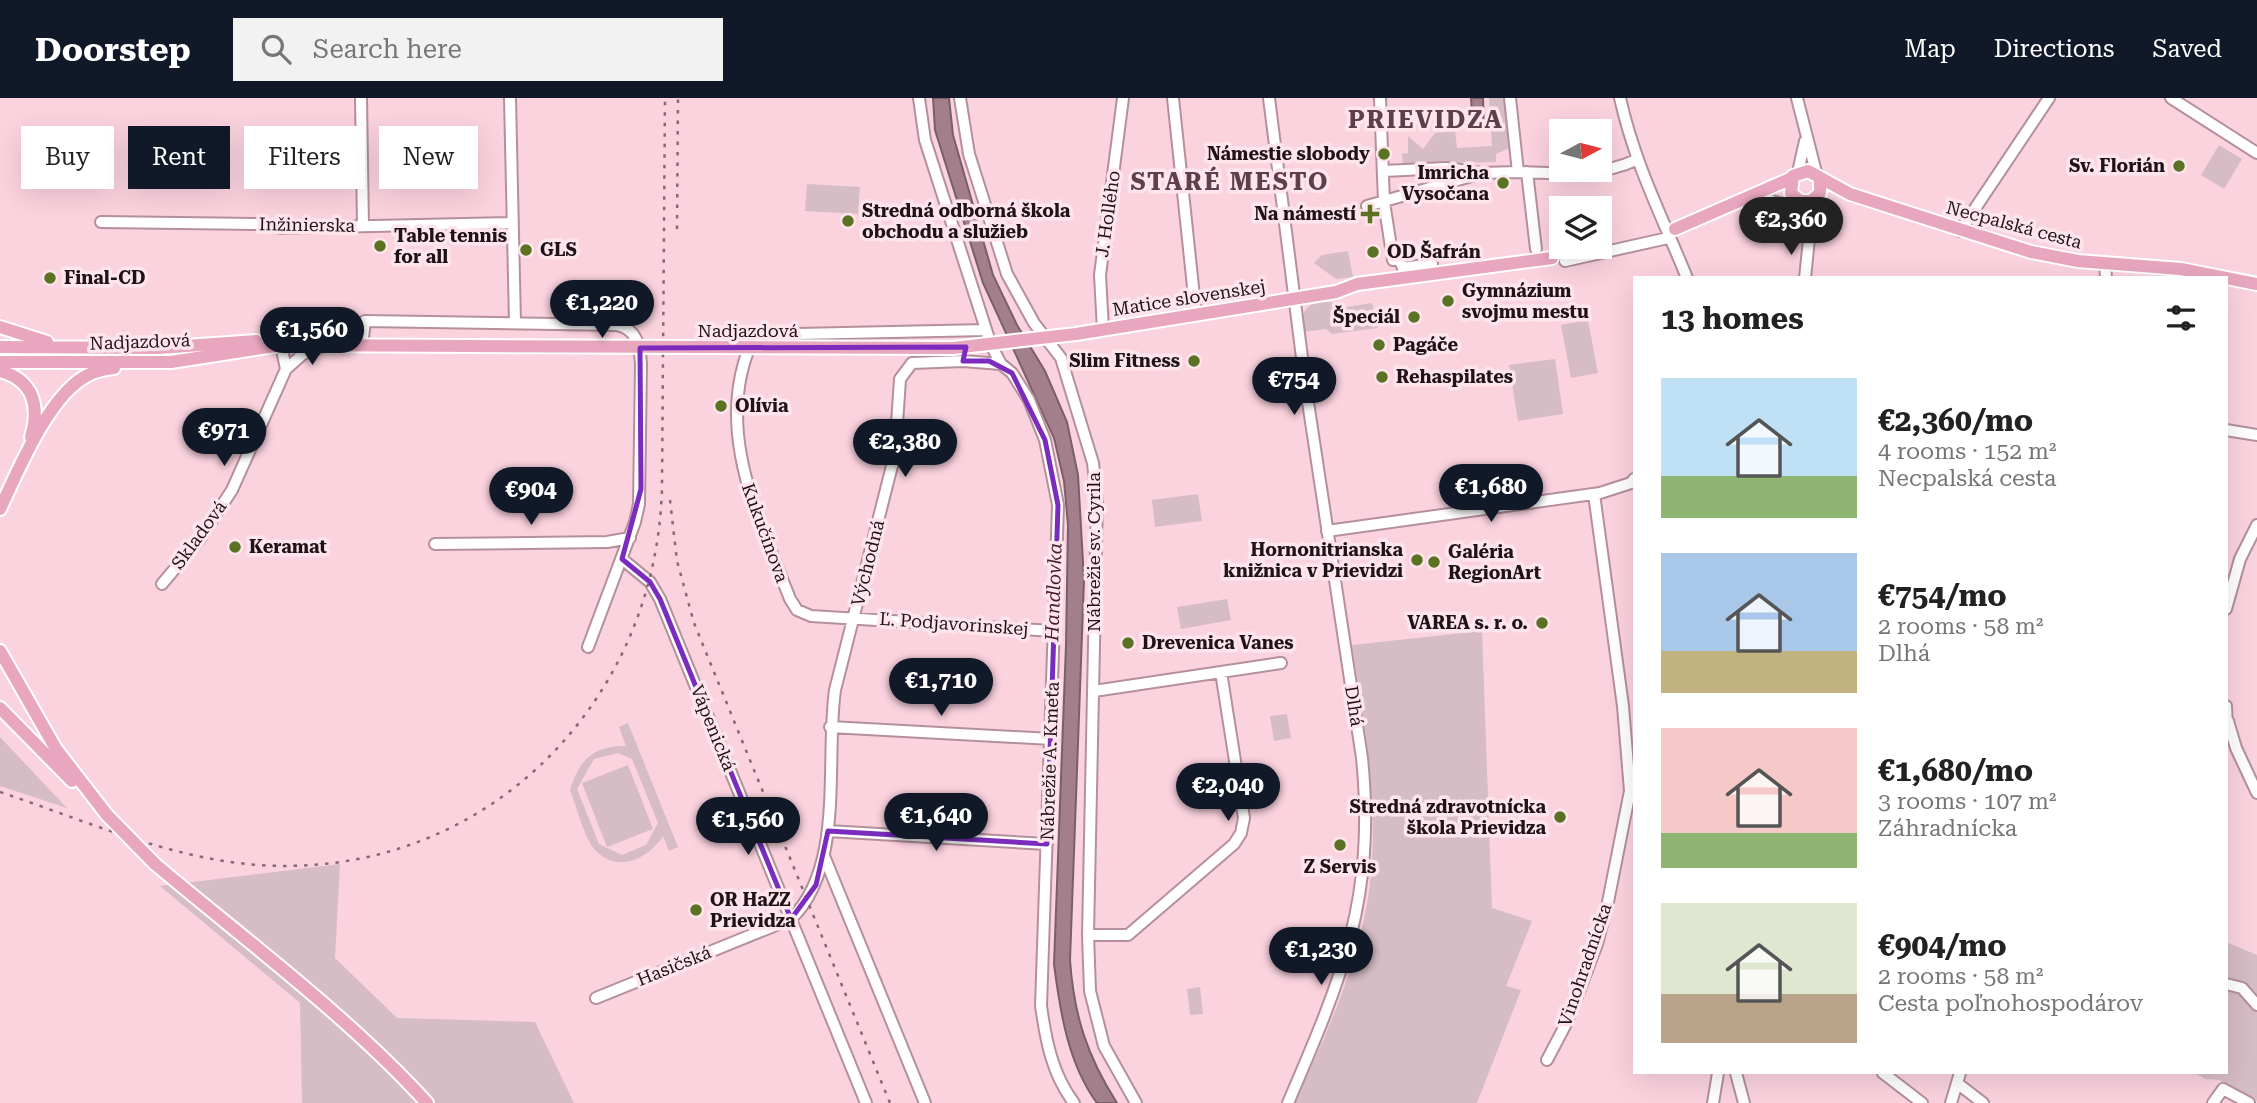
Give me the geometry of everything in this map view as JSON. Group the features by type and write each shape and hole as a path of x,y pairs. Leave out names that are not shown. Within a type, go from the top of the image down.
{"main road":[{"name":"Necpalská cesta","path":"1795,175 1808,171 1850,194 1960,231 2056,258 2181,268 2219,276"},
{"path":"1671,234 1757,196 1795,175 1806,197"},
{"path":"1806,197 1818,178"},
{"name":"Necpalská cesta","path":"1757,196 1850,194"},
{"name":"Matice slovenskej","path":"1047,338 1336,292 1357,284 1431,270 1549,258"},
{"name":"Necpalská cesta","path":"2228,278 2257,284"},
{"path":"0,327 23,336 68,346"},
{"name":"Nadjazdová","path":"0,347 158,348 250,341 281,345 362,346 960,347 1047,338"},
{"name":"Nadjazdová","path":"0,362 145,363 281,345"},
{"path":"0,509 25,458 56,405 75,383 97,371 145,363"},
{"path":"0,370 23,382 36,405 35,424 25,458"},
{"path":"0,499 10,486"},
{"path":"0,651 56,750 107,815 155,864 327,1009 399,1073 427,1103"},
{"path":"0,708 96,802"}],"street":[{"path":"361,98 363,226"},
{"path":"510,98 515,323"},
{"name":"Nábrežie A. Kmeťa","path":"919,98 925,140 986,330 997,344 1001,365 1012,373 1029,400 1045,440 1058,505 1041,1006 1047,1046 1064,1089 1074,1103"},
{"name":"Nábrežie sv. Cyrila","path":"960,98 969,154 1006,274 1061,358 1093,463 1097,500 1088,935 1090,991 1104,1046 1136,1103"},
{"path":"1173,98 1196,315"},
{"name":"Dlhá","path":"1269,98 1327,531 1362,758 1365,853 1358,915 1346,962 1288,1103"},
{"path":"1380,98 1384,202 1393,260 1399,260 1403,268 1431,270"},
{"path":"1510,98 1536,248"},
{"path":"1620,98 1636,160 1656,212 1671,234 1686,276"},
{"path":"1797,98 1818,178"},
{"path":"1960,231 2049,98"},
{"path":"2171,98 2257,153"},
{"name":"J. Hollého","path":"1103,330 1100,275 1123,100"},
{"path":"1795,175 1802,164 1806,132"},
{"path":"1384,171 1446,168 1481,173 1580,173 1622,167 1636,160"},
{"path":"1367,206 1481,173"},
{"path":"1757,196 1789,207 1800,218 1808,239"},
{"path":"1805,276 1809,226 1806,197"},
{"name":"Inžinierska","path":"101,222 261,224 282,228 512,223"},
{"path":"1565,261 1671,234"},
{"path":"2105,264 2106,276"},
{"path":"362,346 365,321 617,325 630,329 637,340 641,364 641,489 630,538 588,648"},
{"name":"Kukučínova","path":"855,618 811,616 797,610 790,599 751,499 743,469 738,439 738,384 741,363 755,335 986,330"},
{"path":"281,345 286,369 303,354 326,345"},
{"path":"960,347 963,361"},
{"name":"Východná","path":"790,919 808,902 824,856 828,831 830,727 835,690 895,454 900,379 912,363 963,361 1001,365"},
{"name":"Skladová","path":"162,584 199,540 232,489 286,369"},
{"path":"2228,430 2257,435"},
{"path":"1327,531 1594,494 1615,490 1631,484 1633,480"},
{"name":"Vinohradnícka","path":"1547,1060 1568,1020 1597,943 1630,791 1623,706 1594,494"},
{"path":"2228,602 2240,559 2257,525"},
{"path":"435,544 607,542 630,538"},
{"name":"Vápenická","path":"622,559 650,582 660,599 866,1103"},
{"name":"Ľ. Podjavorinskej","path":"855,618 1054,631"},
{"path":"1094,691 1281,663"},
{"path":"1088,935 1128,935 1234,844 1241,833 1244,818 1221,672"},
{"path":"2228,721 2236,748 2257,793"},
{"path":"830,727 1051,739"},
{"path":"828,831 1047,844"},
{"path":"824,856 925,1103"},
{"name":"Hasičská","path":"596,998 790,919"},
{"path":"2228,984 2242,988 2257,1005"},
{"path":"1713,1103 1717,1074"},
{"path":"1736,1074 1744,1103"},
{"path":"1884,1074 1922,1103"},
{"path":"1951,1103 1958,1078 1983,1103"},
{"path":"2213,1103 2219,1091 2224,1089 2249,1103"}],"highlighted area":[{"path":"966,347 963,361 989,361 1012,373 1045,440 1058,505 1047,844 828,831 816,885 791,919 660,599 650,582 622,559 641,489 640,348"}],"shaded area":[{"path":"933,98 949,98 953,135 993,275 1017,325 1045,371 1067,422 1078,475 1084,580 1070,960 1075,999 1084,1035 1098,1069 1117,1103 1097,1103 1079,1071 1067,1036 1054,964 1066,645 1068,525 1064,481 1054,438 983,283 935,130"},
{"path":"1471,98 1483,98 1484,129 1473,129"},
{"path":"1489,98 1504,98 1509,148 1496,154 1496,162 1403,164 1402,154 1408,153 1408,136 1423,149 1435,133 1455,131 1457,148 1492,146"},
{"path":"2219,145 2242,159 2224,189 2201,175"},
{"path":"807,184 860,187 858,214 805,211"},
{"path":"1348,251 1353,277 1336,279 1314,263 1322,255"},
{"path":"1323,302 1340,303 1341,308 1372,303 1378,328 1332,334 1326,329 1303,332 1302,320 1307,308"},
{"path":"1588,320 1598,373 1571,378 1561,325"},
{"path":"1555,359 1563,414 1518,421 1509,365"},
{"path":"1198,494 1202,521 1155,527 1152,500"},
{"path":"1227,599 1231,620 1181,629 1177,607"},
{"path":"1482,631 1492,908 1532,921 1506,986 1521,990 1477,1103 1294,1103 1346,981 1367,904 1373,839 1372,807 1352,645"},
{"path":"1287,714 1291,738 1274,741 1270,716"},
{"path":"628,723 678,847 669,851 663,836 641,857 623,862 604,857 591,845 570,790 578,770 589,756 605,748 626,746 619,727","holes":["618,753 632,759 658,823 646,845 622,855 599,844 577,789 594,759"]},
{"path":"0,737 67,808 0,786"},
{"path":"628,765 653,829 607,847 582,783"},
{"path":"340,864 335,958 397,1018 535,1022 574,1103 302,1103 300,1003 160,886"},
{"path":"2228,943 2257,955 2257,1101 2219,1080 2205,1079 2197,1074 2228,1074"},
{"path":"1200,987 1203,1014 1190,1015 1187,989"}],"railway":[{"path":"0,792 128,837 193,855 259,865 340,862 415,843 483,809 542,763 591,706 628,640 652,566 662,487 665,98"},
{"path":"677,229 678,98"},
{"path":"670,500 677,561 694,623 890,1103"}],"place":[{"name":"Námestie slobody","path":"1384,154"},
{"name":"Sv. Florián","path":"2179,166"},
{"name":"Imricha Vysočana","path":"1503,183"},
{"name":"Na námestí","path":"1370,214"},
{"name":"Stredná odborná škola obchodu a služieb","path":"848,221"},
{"name":"Table tennis for all","path":"380,246"},
{"name":"GLS","path":"526,250"},
{"name":"OD Šafrán","path":"1373,252"},
{"name":"Final-CD","path":"50,278"},
{"name":"Gymnázium svojmu mestu","path":"1448,301"},
{"name":"Špeciál","path":"1414,317"},
{"name":"Pagáče","path":"1379,345"},
{"name":"Slim Fitness","path":"1194,361"},
{"name":"Rehaspilates","path":"1382,377"},
{"name":"Olívia","path":"721,406"},
{"name":"Keramat","path":"235,547"},
{"name":"Hornonitrianska knižnica v Prievidzi","path":"1417,560"},
{"name":"Galéria RegionArt","path":"1434,562"},
{"name":"VAREA s. r. o.","path":"1542,623"},
{"name":"Drevenica Vanes","path":"1128,643"},
{"name":"Stredná zdravotnícka škola Prievidza","path":"1560,817"},
{"name":"Z Servis","path":"1340,845"},
{"name":"OR HaZZ Prievidza","path":"696,910"}],"district":[{"name":"PRIEVIDZA","path":"1426,120"},
{"name":"STARÉ MESTO","path":"1230,182"}],"water label":[{"name":"Handlovka","path":"1053,592"}]}
